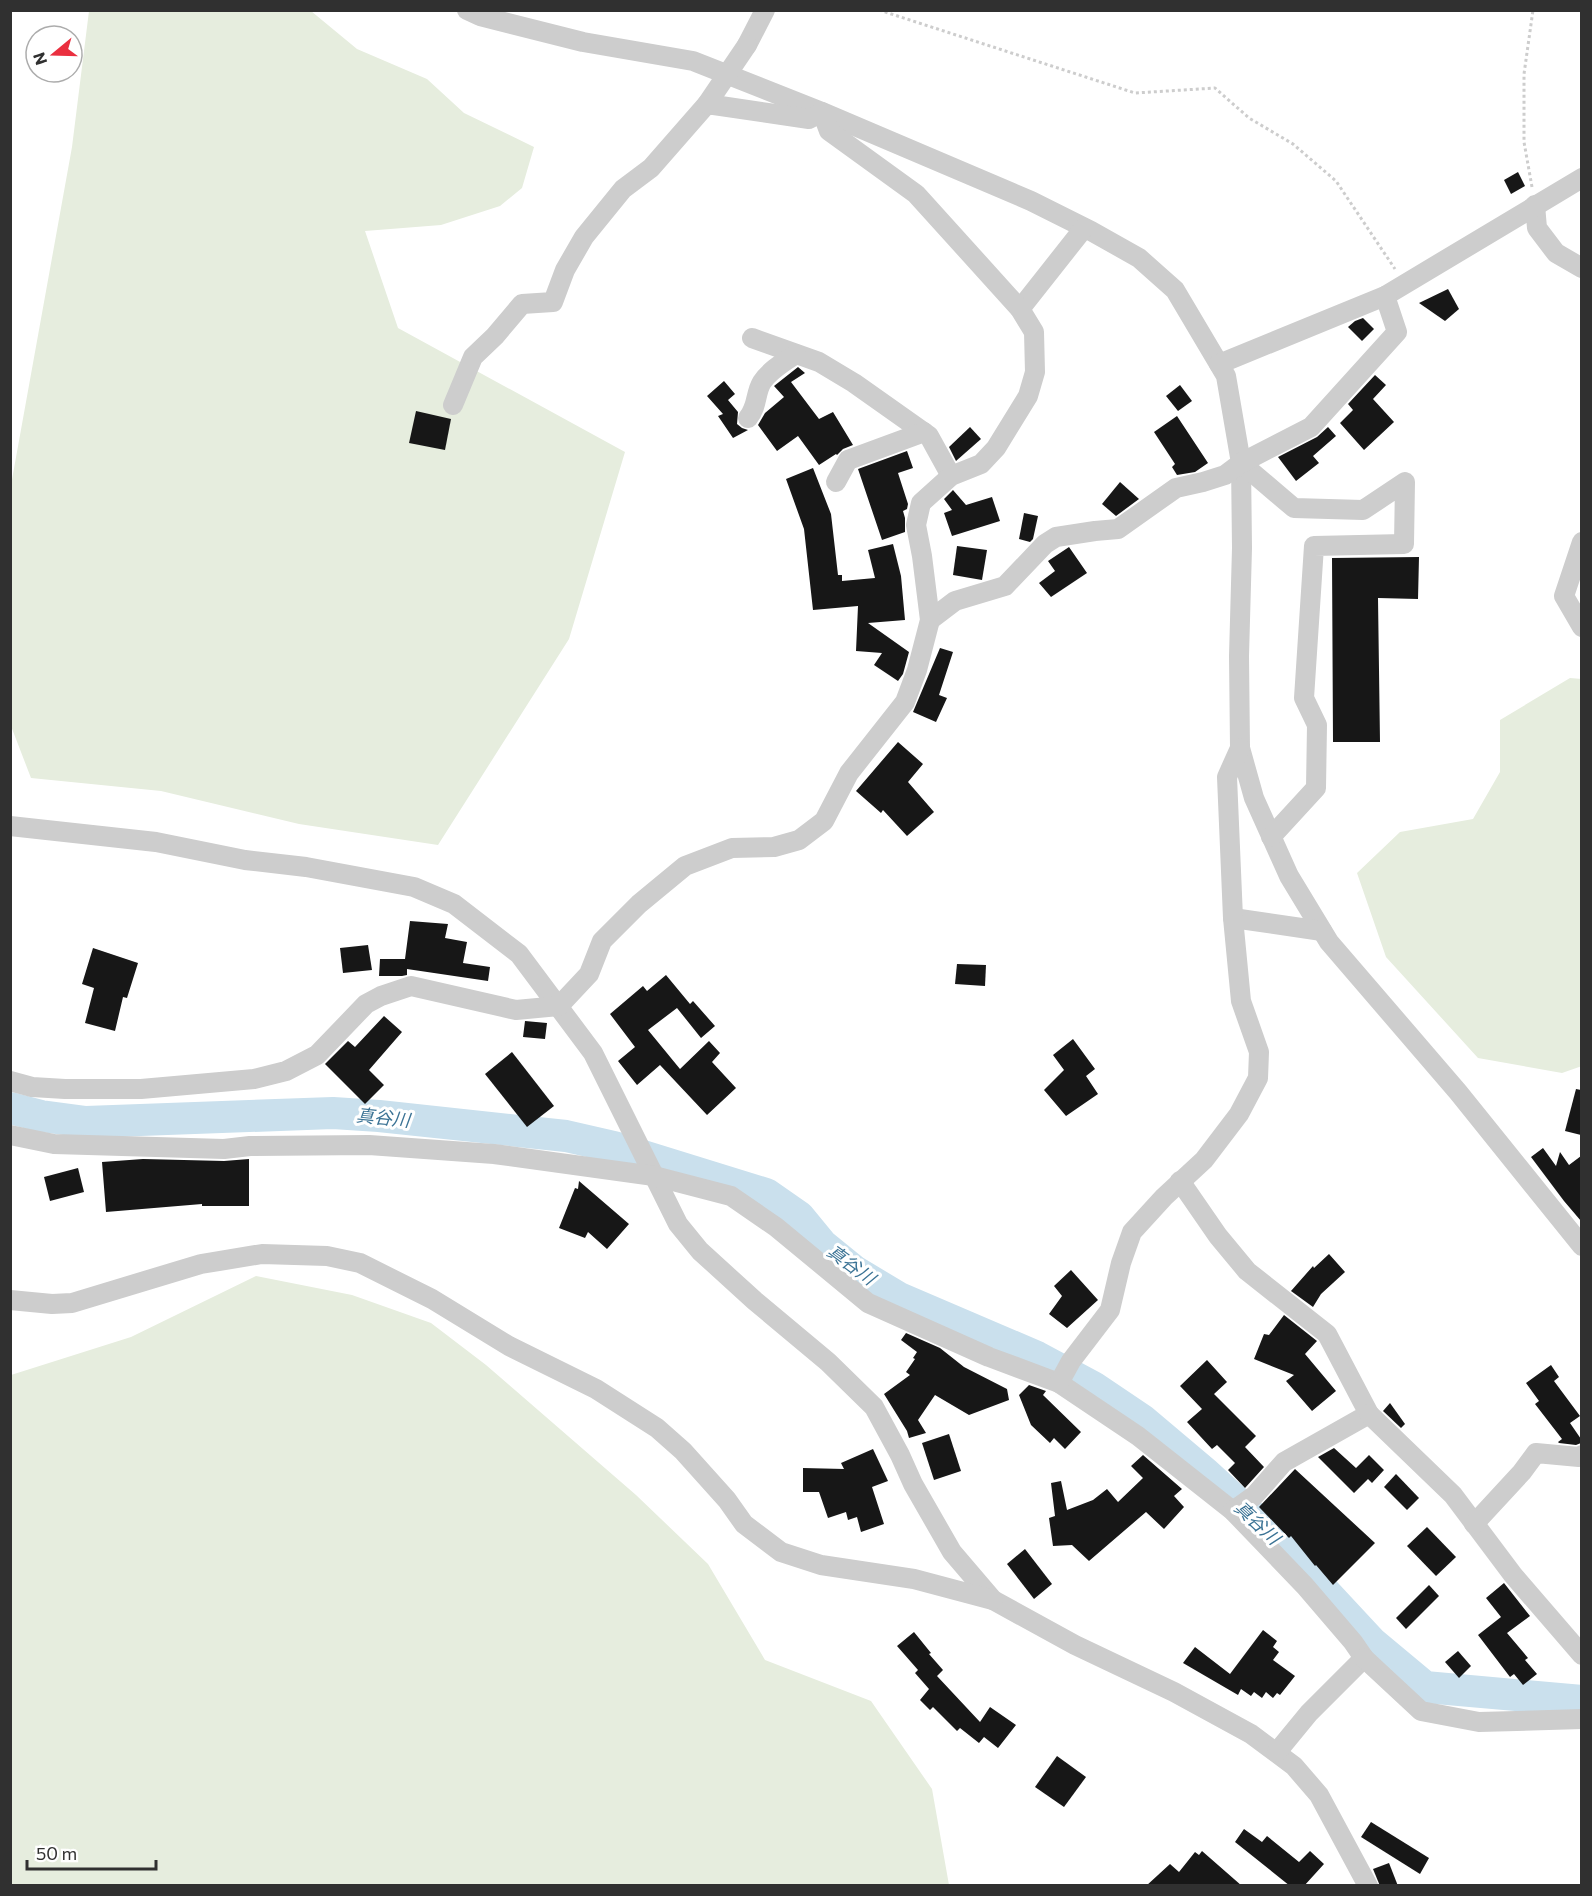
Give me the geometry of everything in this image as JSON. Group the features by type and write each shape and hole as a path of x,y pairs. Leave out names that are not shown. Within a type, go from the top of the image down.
{"street":[{"path":"467,10 480,16 583,42 693,61 822,112 1031,201 1139,258 1174,290 1226,376 1240,463 1242,548 1239,656 1240,748 1254,798 1289,876 1329,942 1458,1092 1581,1246"},
{"path":"453,405 473,357 495,336 522,304 553,302 565,270 584,237 624,189 651,168 707,104 747,45 765,10"},
{"path":"707,104 809,119 822,112"},
{"path":"10,1081 32,1087 64,1089 141,1089 254,1079 286,1071 318,1055 366,1004 381,996 411,986 516,1010 559,1006 589,974 602,941 639,904 685,866 732,848 774,846 799,840 824,821 849,773 905,702 917,670 930,620 916,525 921,503 951,476 981,464 996,448 1028,396 1035,372 1034,332 1020,309 916,194 829,131 822,112"},
{"path":"1219,364 1385,296 1581,178"},
{"path":"1535,205 1537,228 1543,237 1556,253 1581,268"},
{"path":"1020,309 1084,228"},
{"path":"930,620 955,601 1005,586 1045,544 1056,537 1118,529 1176,488 1225,475 1240,463 1311,427 1398,332 1385,296"},
{"path":"752,338 819,362 854,382 929,436 951,476"},
{"path":"748,418 755,409 761,383 796,354"},
{"path":"836,482 848,460 924,432"},
{"path":"1240,463 1294,508 1363,510 1405,482 1404,543 1314,546 1304,698 1317,725 1316,788 1271,837"},
{"path":"1581,542 1564,596 1581,627"},
{"path":"1060,1381 1071,1361 1110,1310 1121,1263 1132,1232 1180,1181 1204,1160 1239,1114 1258,1078 1259,1052 1241,1001 1233,918 1227,777 1240,748"},
{"path":"12,824 156,842 245,860 306,867 414,887 454,904 519,954 593,1053 678,1224 700,1251 828,1362 874,1407 913,1484 952,1552 993,1599"},
{"path":"1233,918 1322,931"},
{"path":"10,1135 54,1144 224,1149 250,1146 369,1145 494,1154 651,1170 731,1196 776,1227 868,1303 988,1357 1060,1381 1138,1436 1234,1511 1305,1586 1364,1658 1421,1712 1479,1722 1581,1719"},
{"path":"1180,1181 1218,1236 1247,1271 1327,1334 1369,1414 1453,1495 1513,1575 1581,1655"},
{"path":"10,1300 52,1305 72,1303 201,1264 262,1254 327,1256 360,1263 432,1299 509,1346 596,1389 657,1428 683,1451 727,1500 744,1524 781,1552 821,1565 914,1579 993,1599 1075,1645 1174,1692 1251,1734 1294,1766 1319,1795 1368,1886"},
{"path":"1234,1511 1254,1496 1284,1462 1369,1414"},
{"path":"1474,1524 1522,1472 1536,1453 1579,1457 1581,1455"},
{"path":"1277,1752 1309,1713 1364,1658"}],"path":[{"path":"879,10 1135,93 1215,88 1249,118 1293,144 1335,182 1405,283"},
{"path":"1533,10 1524,74 1524,142 1535,205"}],"green space":[{"path":"89,11 311,11 357,49 427,79 464,113 534,147 522,188 500,206 441,225 365,231 398,328 625,452 569,639 438,845 299,824 161,791 31,778 11,726 11,485 72,147 80,84 84,84 84,51"},
{"path":"1570,678 1582,679 1582,1066 1562,1073 1478,1058 1386,957 1357,873 1400,832 1473,819 1500,772 1500,720"},
{"path":"256,1276 352,1295 431,1323 486,1365 636,1495 708,1564 765,1660 871,1701 932,1789 949,1885 11,1885 11,1375 131,1337"}],"building":[{"path":"1518,172 1525,186 1511,194 1504,180"},
{"path":"1448,289 1459,309 1445,321 1419,303"},
{"path":"1363,318 1374,329 1362,341 1348,327"},
{"path":"798,367 805,373 791,382 819,419 833,412 853,445 819,465 798,436 777,451 758,425 765,413 784,397 774,386"},
{"path":"1375,375 1386,385 1373,399 1394,422 1364,450 1340,423 1353,410 1348,404"},
{"path":"724,381 735,394 728,400 738,412 737,424 748,430 733,438 718,416 723,414 707,396"},
{"path":"1180,385 1192,401 1178,411 1166,396"},
{"path":"416,411 451,419 445,450 409,443"},
{"path":"1177,416 1208,463 1195,472 1177,475 1172,467 1175,464 1154,432"},
{"path":"970,427 981,439 956,461 949,447"},
{"path":"1328,427 1336,436 1313,456 1319,463 1296,481 1278,457 1317,437"},
{"path":"907,451 913,468 898,473 908,504 907,509 903,511 905,532 882,540 858,469"},
{"path":"813,468 831,514 838,575 842,575 842,581 875,578 868,550 893,544 901,576 905,620 868,623 909,652 903,674 898,681 874,665 882,653 856,651 858,606 813,610 804,529 786,479"},
{"path":"1120,482 1139,499 1116,516 1102,504"},
{"path":"953,490 966,505 992,497 1000,521 952,536 944,513 952,510 944,499"},
{"path":"1024,513 1038,516 1033,539 1030,542 1019,539"},
{"path":"957,546 987,550 982,580 953,575"},
{"path":"1069,547 1087,573 1051,597 1039,583 1055,571 1048,561"},
{"path":"1419,557 1418,599 1378,598 1380,742 1333,742 1332,558"},
{"path":"940,648 953,652 939,695 947,698 936,722 913,712"},
{"path":"898,742 923,764 908,782 934,812 907,836 883,810 881,813 856,791"},
{"path":"410,921 448,924 445,938 467,942 463,963 490,967 488,981 407,969 407,975 379,976 380,959 405,959"},
{"path":"368,945 372,970 343,973 340,948"},
{"path":"93,948 138,963 127,998 123,997 115,1031 85,1023 94,988 82,984"},
{"path":"957,964 986,965 985,986 955,984"},
{"path":"666,975 690,1004 693,1001 715,1026 701,1038 677,1008 648,1030 680,1069 709,1041 720,1053 712,1062 736,1088 707,1115 660,1065 637,1085 618,1061 635,1047 610,1014 643,986 647,991"},
{"path":"384,1016 402,1032 369,1070 384,1085 365,1104 325,1064 348,1041 355,1047"},
{"path":"525,1021 547,1023 545,1039 523,1037"},
{"path":"1073,1039 1095,1069 1086,1076 1098,1094 1066,1116 1044,1090 1064,1070 1053,1055"},
{"path":"512,1052 554,1106 527,1127 485,1074"},
{"path":"1576,1089 1581,1090 1581,1135 1565,1131"},
{"path":"1543,1148 1556,1166 1560,1152 1569,1165 1581,1156 1581,1221 1531,1157"},
{"path":"143,1159 224,1161 249,1159 249,1206 202,1206 202,1204 106,1212 102,1162"},
{"path":"78,1168 84,1192 50,1201 44,1177"},
{"path":"579,1181 629,1224 607,1249 588,1232 585,1238 559,1228 575,1188 578,1189"},
{"path":"1329,1254 1345,1272 1321,1294 1313,1307 1291,1291 1313,1266 1314,1268"},
{"path":"1071,1270 1098,1300 1067,1328 1049,1314 1062,1296 1054,1286"},
{"path":"1284,1315 1317,1341 1305,1354 1336,1391 1312,1411 1286,1381 1294,1375 1254,1359 1264,1334 1269,1335"},
{"path":"906,1333 940,1348 964,1367 1007,1389 1009,1400 969,1415 935,1395 918,1420 926,1433 909,1438 884,1394 910,1375 906,1372 917,1352 901,1340"},
{"path":"1207,1360 1227,1382 1214,1394 1256,1436 1245,1447 1264,1467 1245,1488 1228,1470 1235,1463 1217,1445 1212,1449 1187,1422 1202,1409 1180,1386"},
{"path":"1551,1365 1559,1377 1554,1381 1580,1416 1570,1423 1581,1439 1581,1443 1576,1445 1558,1442 1562,1439 1535,1404 1539,1401 1526,1383"},
{"path":"1029,1385 1046,1391 1043,1395 1081,1432 1065,1449 1054,1438 1050,1443 1031,1425 1019,1395"},
{"path":"1390,1403 1405,1424 1401,1428 1383,1411"},
{"path":"949,1434 961,1471 934,1480 922,1443"},
{"path":"1334,1448 1356,1468 1369,1455 1384,1470 1372,1483 1368,1479 1354,1493 1318,1457"},
{"path":"873,1449 888,1481 872,1487 884,1524 861,1532 857,1517 848,1520 846,1512 828,1518 819,1492 803,1492 803,1468 844,1469 841,1463"},
{"path":"1143,1455 1182,1489 1174,1496 1184,1507 1164,1529 1146,1512 1089,1561 1072,1545 1053,1546 1049,1518 1055,1516 1051,1483 1061,1481 1067,1510 1093,1500 1107,1489 1118,1502 1143,1478 1131,1466"},
{"path":"1295,1469 1375,1543 1333,1585 1291,1536 1289,1538 1259,1507"},
{"path":"1396,1474 1419,1498 1407,1510 1384,1487"},
{"path":"1427,1527 1456,1557 1436,1576 1407,1546"},
{"path":"1025,1549 1052,1584 1034,1599 1007,1564"},
{"path":"1504,1583 1530,1616 1507,1633 1528,1658 1525,1660 1537,1674 1523,1685 1514,1674 1510,1677 1478,1635 1501,1617 1486,1598"},
{"path":"1429,1585 1439,1596 1406,1629 1396,1618"},
{"path":"1263,1630 1277,1641 1273,1647 1279,1652 1273,1660 1295,1676 1280,1695 1277,1693 1273,1698 1266,1692 1262,1698 1254,1692 1251,1696 1241,1689 1238,1695 1183,1663 1195,1647 1230,1674"},
{"path":"914,1632 943,1670 937,1676 980,1722 990,1707 1016,1725 998,1748 984,1737 979,1743 960,1728 957,1731 933,1707 930,1710 920,1700 929,1689 915,1673 918,1670 897,1646"},
{"path":"1458,1651 1471,1666 1459,1678 1445,1662"},
{"path":"1057,1756 1086,1777 1064,1807 1035,1787"},
{"path":"1371,1822 1429,1858 1420,1874 1361,1837"},
{"path":"1244,1829 1262,1842 1267,1836 1299,1862 1310,1851 1324,1864 1304,1886 1290,1886 1235,1842"},
{"path":"1202,1851 1242,1886 1146,1886 1170,1864 1179,1872 1195,1852 1199,1855"},
{"path":"1389,1863 1398,1886 1380,1886 1373,1869"}],"waterway":[{"name":"真谷川","path":"10,1108 41,1116 86,1122 333,1113 566,1136 614,1147 766,1194 799,1217 822,1245 854,1271 899,1298 1037,1357 1093,1387 1142,1420 1266,1529 1371,1642 1425,1687 1582,1701"}]}
